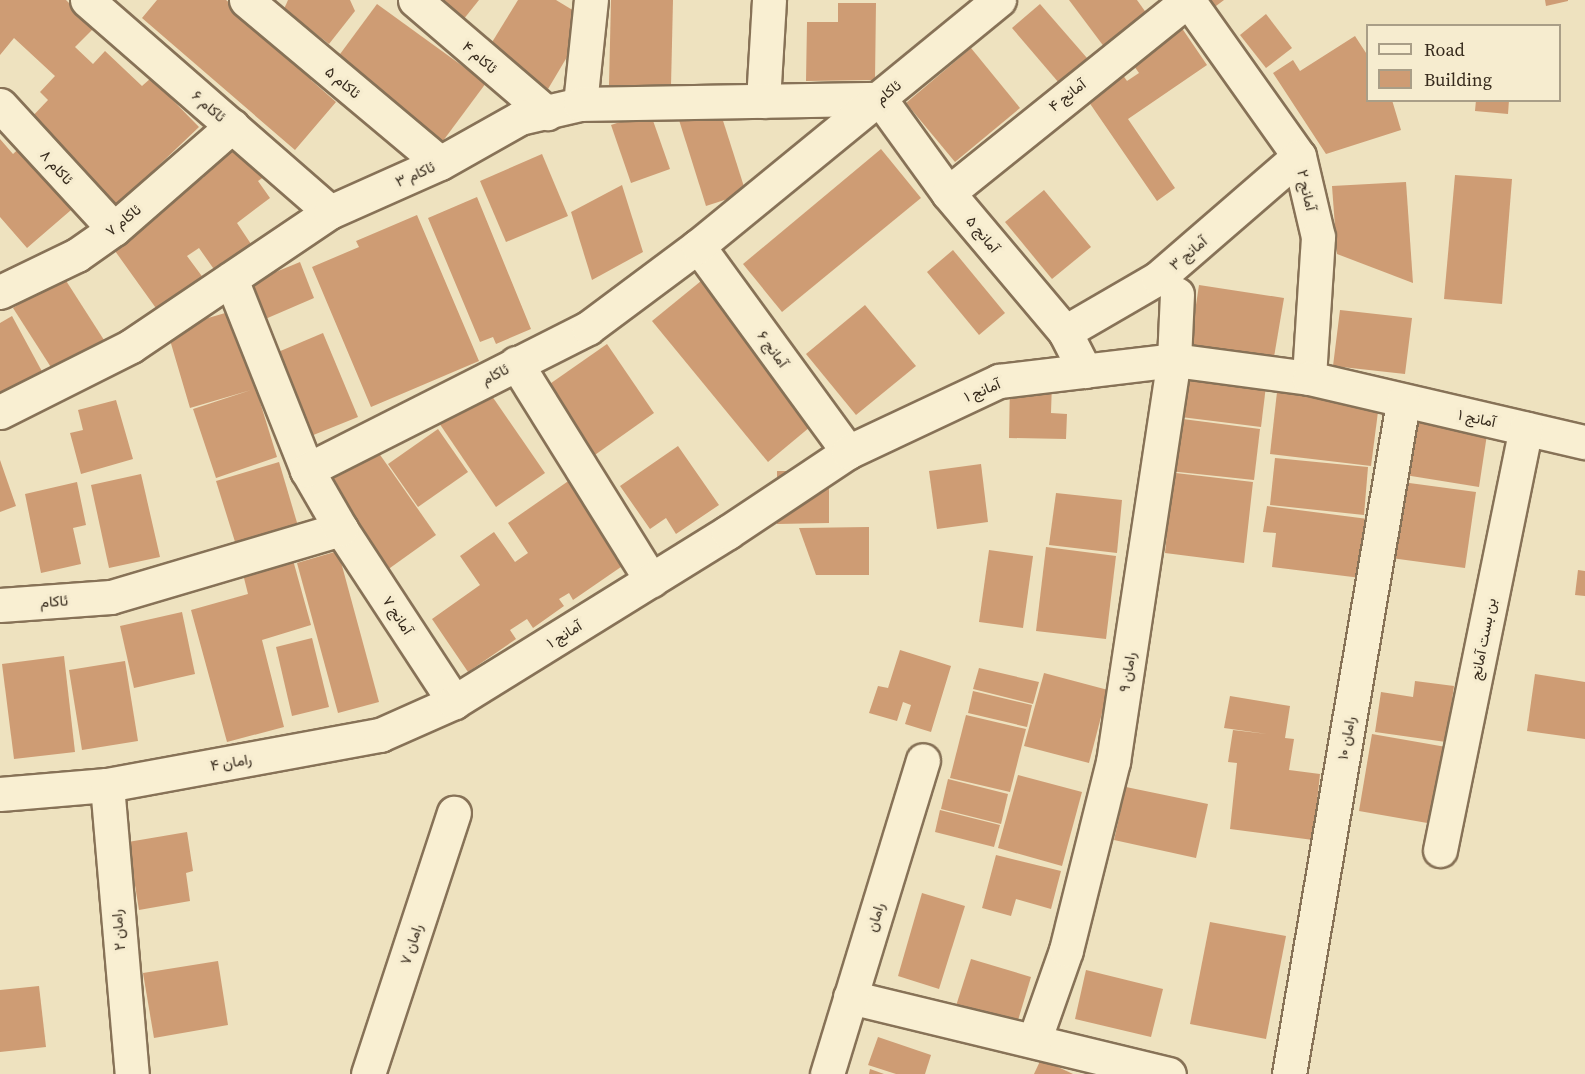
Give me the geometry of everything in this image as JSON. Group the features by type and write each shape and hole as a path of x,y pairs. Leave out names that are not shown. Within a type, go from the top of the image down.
{"street":[{"name":"ئاکام ۶","path":"87,0 330,212"},
{"name":"ئاکام ۵","path":"246,0 440,163"},
{"name":"ئاکام ۴","path":"415,0 547,113"},
{"path":"580,104 591,0"},
{"path":"763,101 769,0"},
{"name":"ئاکام","path":"307,470 588,328 698,246 999,0"},
{"name":"آمانج ۲","path":"1188,0 1299,156 1318,237 1309,378"},
{"name":"آمانج ۴","path":"948,193 1188,0"},
{"name":"ئاکام ۳","path":"0,412 131,346 330,212 440,163 520,118 580,104 880,99"},
{"name":"آمانج ۵","path":"880,99 948,193 1065,332 1085,370"},
{"name":"ئاکام ۸","path":"0,105 114,229"},
{"name":"ئاکام ۷","path":"0,292 77,255 114,229 232,126"},
{"name":"آمانج ۳","path":"1065,332 1158,278 1299,156"},
{"name":"آمانج ۶","path":"698,246 848,452"},
{"path":"231,279 307,470 341,529"},
{"name":"رامان ۹","path":"1034,1041 1066,950 1113,762 1174,360 1177,294"},
{"name":"آمانج ۱","path":"454,702 651,580 848,452 999,381 1174,360 1309,378 1403,402 1585,442"},
{"path":"516,363 651,580"},
{"name":"رامان ۱۰","path":"1290,1074 1403,402"},
{"name":"بن بست آمانج","path":"1440,850 1526,429"},
{"name":"ئاکام","path":"0,605 111,597 341,529"},
{"name":"آمانج ۷","path":"341,529 454,702"},
{"name":"رامان ۴","path":"0,794 107,785 380,735 454,702"},
{"name":"رامان","path":"827,1074 923,760"},
{"name":"رامان ۲","path":"107,785 132,1074"},
{"name":"رامان ۷","path":"368,1074 454,813"},
{"path":"850,997 1169,1074"}],"building":[{"path":"0,0 66,0 94,28 75,47 93,64 105,51 142,86 151,78 199,127 113,209 28,121 48,100 40,92 55,76 14,38 0,55"},
{"path":"157,0 226,0 262,29 322,67 311,80 336,102 295,150 142,18"},
{"path":"288,0 350,0 355,11 329,44 284,9"},
{"path":"438,0 479,0 463,20"},
{"path":"518,0 556,0 589,20 548,89 486,52"},
{"path":"611,0 673,0 671,86 609,85"},
{"path":"1069,0 1137,0 1152,21 1108,52"},
{"path":"1205,0 1224,0 1212,9"},
{"path":"1545,0 1568,0 1568,1 1546,6"},
{"path":"838,3 876,3 875,80 806,81 807,22 838,22"},
{"path":"377,4 486,83 437,149 329,69"},
{"path":"1040,4 1087,58 1059,83 1012,28"},
{"path":"1266,14 1292,48 1266,68 1240,35"},
{"path":"1175,18 1207,65 1128,119 1175,188 1157,201 1082,92 1118,68 1127,81 1139,73 1125,53"},
{"path":"1355,36 1366,53 1366,102 1393,102 1401,130 1326,154 1273,73 1293,60 1300,71"},
{"path":"971,48 1020,108 955,162 906,103"},
{"path":"1476,102 1509,102 1508,114 1475,111"},
{"path":"719,108 746,193 706,206 679,120"},
{"path":"650,112 670,169 631,183 611,125"},
{"path":"234,136 265,176 258,181 270,198 237,223 255,250 218,275 199,248 187,256 204,279 158,311 110,244 204,177 195,167"},
{"path":"0,139 13,154 25,143 78,204 27,248 0,217"},
{"path":"881,149 921,198 782,312 743,264"},
{"path":"542,154 568,216 506,242 480,181"},
{"path":"1455,175 1512,179 1502,304 1444,299"},
{"path":"1406,182 1413,283 1337,254 1332,186"},
{"path":"622,185 643,252 592,280 571,212"},
{"path":"1044,190 1091,247 1052,279 1005,222"},
{"path":"477,197 531,329 496,344 493,337 480,342 428,218"},
{"path":"417,215 479,361 371,407 312,267 359,247 356,241"},
{"path":"953,250 1005,313 979,335 927,272"},
{"path":"300,262 314,298 263,320 247,284"},
{"path":"63,276 104,340 54,372 13,308"},
{"path":"701,281 816,422 768,462 652,321"},
{"path":"1199,285 1284,298 1274,357 1190,345"},
{"path":"865,305 916,366 856,415 806,354"},
{"path":"1340,310 1412,318 1405,374 1333,366"},
{"path":"232,311 277,457 216,478 193,409 251,390 190,408 167,330"},
{"path":"12,316 45,377 0,402 0,323"},
{"path":"323,333 358,417 306,438 271,355"},
{"path":"607,344 654,413 592,457 544,388"},
{"path":"1185,376 1266,386 1261,427 1181,417"},
{"path":"1010,381 1052,382 1051,413 1067,414 1066,439 1009,438"},
{"path":"485,386 545,473 496,507 437,420"},
{"path":"1277,392 1379,404 1371,466 1270,454"},
{"path":"116,400 133,459 81,474 70,433 83,430 78,410"},
{"path":"1414,417 1488,428 1479,487 1405,475"},
{"path":"1175,418 1260,429 1254,480 1169,471"},
{"path":"438,429 468,472 418,507 388,464"},
{"path":"678,446 719,505 676,534 666,518 650,529 620,486"},
{"path":"376,449 436,535 383,573 323,486"},
{"path":"1275,458 1368,467 1364,515 1270,505"},
{"path":"0,460 16,506 0,512"},
{"path":"279,462 298,526 236,545 216,481"},
{"path":"981,464 988,522 937,529 929,471"},
{"path":"777,471 829,471 829,523 777,524"},
{"path":"1167,472 1253,482 1244,563 1165,553 1171,490 1165,489"},
{"path":"141,474 160,557 109,568 91,485"},
{"path":"577,475 634,558 573,600 569,593 559,599 564,606 533,628 527,619 510,630 516,639 468,672 432,619 480,585 460,556 494,532 515,562 528,553 508,523"},
{"path":"77,482 86,525 73,528 81,564 41,573 25,494"},
{"path":"1402,482 1476,492 1465,568 1391,558"},
{"path":"1056,493 1122,500 1117,553 1049,545"},
{"path":"1267,506 1368,519 1361,578 1272,567 1276,533 1263,532"},
{"path":"869,527 869,575 816,575 799,528"},
{"path":"1046,547 1116,556 1106,639 1036,631"},
{"path":"989,550 1033,556 1023,628 979,622"},
{"path":"338,551 379,702 338,713 297,563"},
{"path":"293,560 311,625 262,640 284,727 227,742 191,610 248,594 243,574"},
{"path":"1578,570 1585,571 1585,596 1575,595"},
{"path":"182,612 195,674 134,688 120,626"},
{"path":"312,638 329,707 292,716 276,647"},
{"path":"900,650 951,666 931,732 905,724 911,705 903,702 897,721 869,713 878,686 888,688"},
{"path":"64,656 75,752 14,759 2,664"},
{"path":"125,661 138,741 82,750 69,670"},
{"path":"979,668 1039,682 1033,704 973,689"},
{"path":"1044,673 1108,690 1089,763 1024,746"},
{"path":"1535,674 1585,682 1585,739 1527,731"},
{"path":"1415,681 1454,686 1446,742 1375,732 1381,692 1413,697"},
{"path":"973,691 1032,705 1027,727 968,713"},
{"path":"1230,696 1290,706 1285,738 1294,739 1289,770 1320,774 1313,840 1230,829 1237,763 1228,762 1233,730 1267,734 1224,728"},
{"path":"966,715 1026,729 1010,792 950,778"},
{"path":"1372,734 1446,747 1433,824 1359,811"},
{"path":"1018,775 1082,792 1062,866 998,848"},
{"path":"948,779 1008,794 1001,824 941,809"},
{"path":"1126,787 1208,804 1196,858 1114,840"},
{"path":"940,810 1000,825 994,847 935,832"},
{"path":"187,832 193,871 186,873 190,901 139,910 128,842"},
{"path":"996,855 1061,871 1051,909 1016,899 1011,916 982,908"},
{"path":"922,893 965,906 939,989 898,976"},
{"path":"1210,922 1286,936 1266,1039 1190,1024"},
{"path":"971,959 1031,977 1016,1027 955,1009"},
{"path":"218,961 228,1025 154,1038 143,973"},
{"path":"1086,970 1163,989 1151,1037 1075,1019"},
{"path":"39,986 46,1047 0,1052 0,990"},
{"path":"878,1037 931,1055 925,1074 896,1074 868,1065"},
{"path":"1041,1059 1073,1074 1034,1074"},
{"path":"870,1069 884,1074 869,1074"}]}
